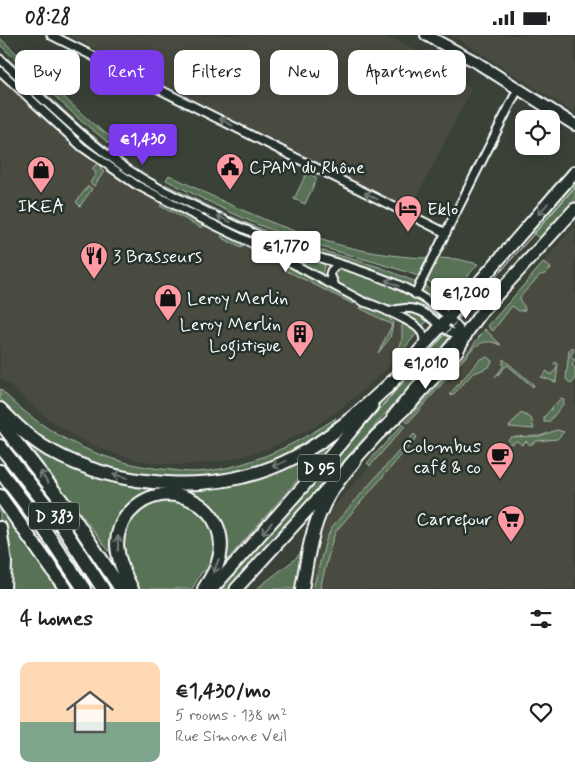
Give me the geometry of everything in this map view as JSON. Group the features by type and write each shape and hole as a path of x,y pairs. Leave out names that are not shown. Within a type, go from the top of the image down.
{"highway":[{"path":"0,409 36,442 83,466 158,483 196,483 226,480 248,475 291,459 314,447 340,429 392,382"},
{"path":"0,422 65,505 122,589"},
{"name":"D 383","path":"0,446 58,520 103,589"},
{"path":"302,589 309,547 316,524 330,493 355,460"},
{"name":"D 383","path":"0,471 44,529 84,589"},
{"path":"132,589 122,566 117,545 122,523 140,503 153,497 167,494 183,497 198,503 218,528 220,555 217,566 204,589"},
{"path":"0,496 66,589"},
{"path":"0,528 5,561 4,589"}],"main road":[{"name":"D 95","path":"212,589 331,455 575,172"},
{"name":"D 95","path":"236,589 377,435 412,402 457,351 464,332 575,209"}],"street":[{"path":"51,35 446,233"},
{"path":"426,35 476,62 575,125"},
{"path":"0,59 88,140 139,177 226,221 317,258"},
{"path":"0,71 82,147 108,166 188,212 364,302 388,311 420,329 424,345"},
{"path":"415,295 518,89"},
{"path":"274,255 281,250 317,258 383,279 438,309 452,333 464,332"},
{"path":"336,287 330,274 338,264"},
{"path":"388,311 402,308 417,309 464,332"}],"shaded area":[{"path":"377,35 395,40 415,50 348,50 348,95 466,95 466,85 472,88 410,210 185,95 260,95 260,50 174,50 174,89 164,84 164,50 97,50 70,36"},
{"path":"450,35 575,35 575,113 463,42"},
{"path":"0,74 15,88 15,95 23,95 90,156 413,329 397,358 385,371 339,410 309,430 267,449 224,461 182,465 157,463 133,459 108,451 83,441 50,420 0,377"},
{"path":"575,226 575,589 308,589 328,513 370,466 367,463 393,433 417,411 468,352 481,333"}],"green space":[{"path":"0,38 15,52 15,59 0,45"},
{"path":"4,55 15,65 15,70 2,58"},
{"path":"0,62 15,76 15,82 0,68"},
{"path":"30,95 36,95 85,141 83,143"},
{"path":"43,95 47,95 83,128 117,155 115,157 99,146"},
{"path":"53,95 62,95 93,124 123,146 119,151 80,120"},
{"path":"98,162 103,165 100,169 104,172 94,186 90,183 96,173 92,169"},
{"path":"307,172 317,178 305,204 294,199"},
{"path":"169,175 231,205 294,231 359,250 427,258 418,276 308,243 260,226 213,204 166,180"},
{"path":"575,178 575,201 542,239 539,239 531,231"},
{"path":"165,184 227,215 226,218 163,187"},
{"path":"88,186 92,189 80,206 76,202"},
{"path":"161,191 224,222 222,226 159,195"},
{"path":"162,204 172,210 173,207 205,223 202,228 160,206"},
{"path":"230,216 292,242 380,267 418,283 413,288 366,268 288,244 228,219"},
{"path":"227,224 280,248 276,248 273,251 225,228"},
{"path":"224,232 246,243 244,247 242,246 241,248 221,237"},
{"path":"288,254 325,264 321,277 287,258"},
{"path":"437,258 457,259 478,264 452,294 426,280"},
{"path":"543,263 551,268 545,274 540,275 520,297 525,310 519,311 512,306 493,331 488,326"},
{"path":"288,264 357,302 353,304 285,270"},
{"path":"336,269 372,278 415,299 435,312 432,315 386,305 368,297 363,298 338,283 333,272"},
{"path":"423,285 445,300 440,306 421,293"},
{"path":"365,306 388,316 393,323 390,338 378,353 392,325 360,308"},
{"path":"410,311 420,314 428,320 423,326 400,312"},
{"path":"404,324 417,333 396,358 402,340 402,325"},
{"path":"485,329 501,345 487,342 474,347 408,423 406,421 468,352"},
{"path":"443,331 450,340 231,589 218,589"},
{"path":"572,347 574,350 570,357 575,360 572,365 575,368 575,380 571,384 566,379 569,351"},
{"path":"487,357 492,361 489,367 472,374 452,396 450,394 480,359"},
{"path":"503,359 534,385 533,387 507,365 495,377 503,367"},
{"path":"556,362 558,364 556,382 541,377 547,371 551,375 557,368 553,364"},
{"path":"0,389 37,421 78,446 123,462 186,472 232,467 251,461 304,438 336,418 329,431 320,437 296,450 267,462 237,471 206,476 175,477 144,474 114,468 84,458 47,441 0,399"},
{"path":"561,398 564,400 563,404 549,422 544,422 544,417"},
{"path":"521,413 531,418 534,429 509,427"},
{"path":"403,424 405,426 370,466 367,463"},
{"path":"557,430 564,432 557,439 536,441 530,445 526,441 522,445 517,441 511,444 508,440 511,437 540,436"},
{"path":"414,434 417,437 336,531 320,589 313,589 326,540 332,527"},
{"path":"22,436 57,459 203,487 333,439 221,567 224,558 198,497 137,500 112,555"},
{"path":"162,501 172,501 190,507 204,518 213,534 214,547 210,568 201,573 192,589 136,589 130,575 124,549 125,536 129,525 136,515 147,507"},
{"path":"0,507 39,560 58,589 7,589"},
{"path":"306,547 298,589 256,589 294,560"}],"tram line":[{"path":"221,589 575,187"}],"place":[{"name":"CPAM du Rhône","path":"230,191"},
{"name":"IKEA","path":"41,194"},
{"name":"Eklo","path":"408,233"},
{"name":"3 Brasseurs","path":"94,280"},
{"name":"Leroy Merlin","path":"168,322"},
{"name":"Leroy Merlin Logistique","path":"300,358"},
{"name":"Colombus café & co","path":"500,480"},
{"name":"Carrefour","path":"511,543"}]}
